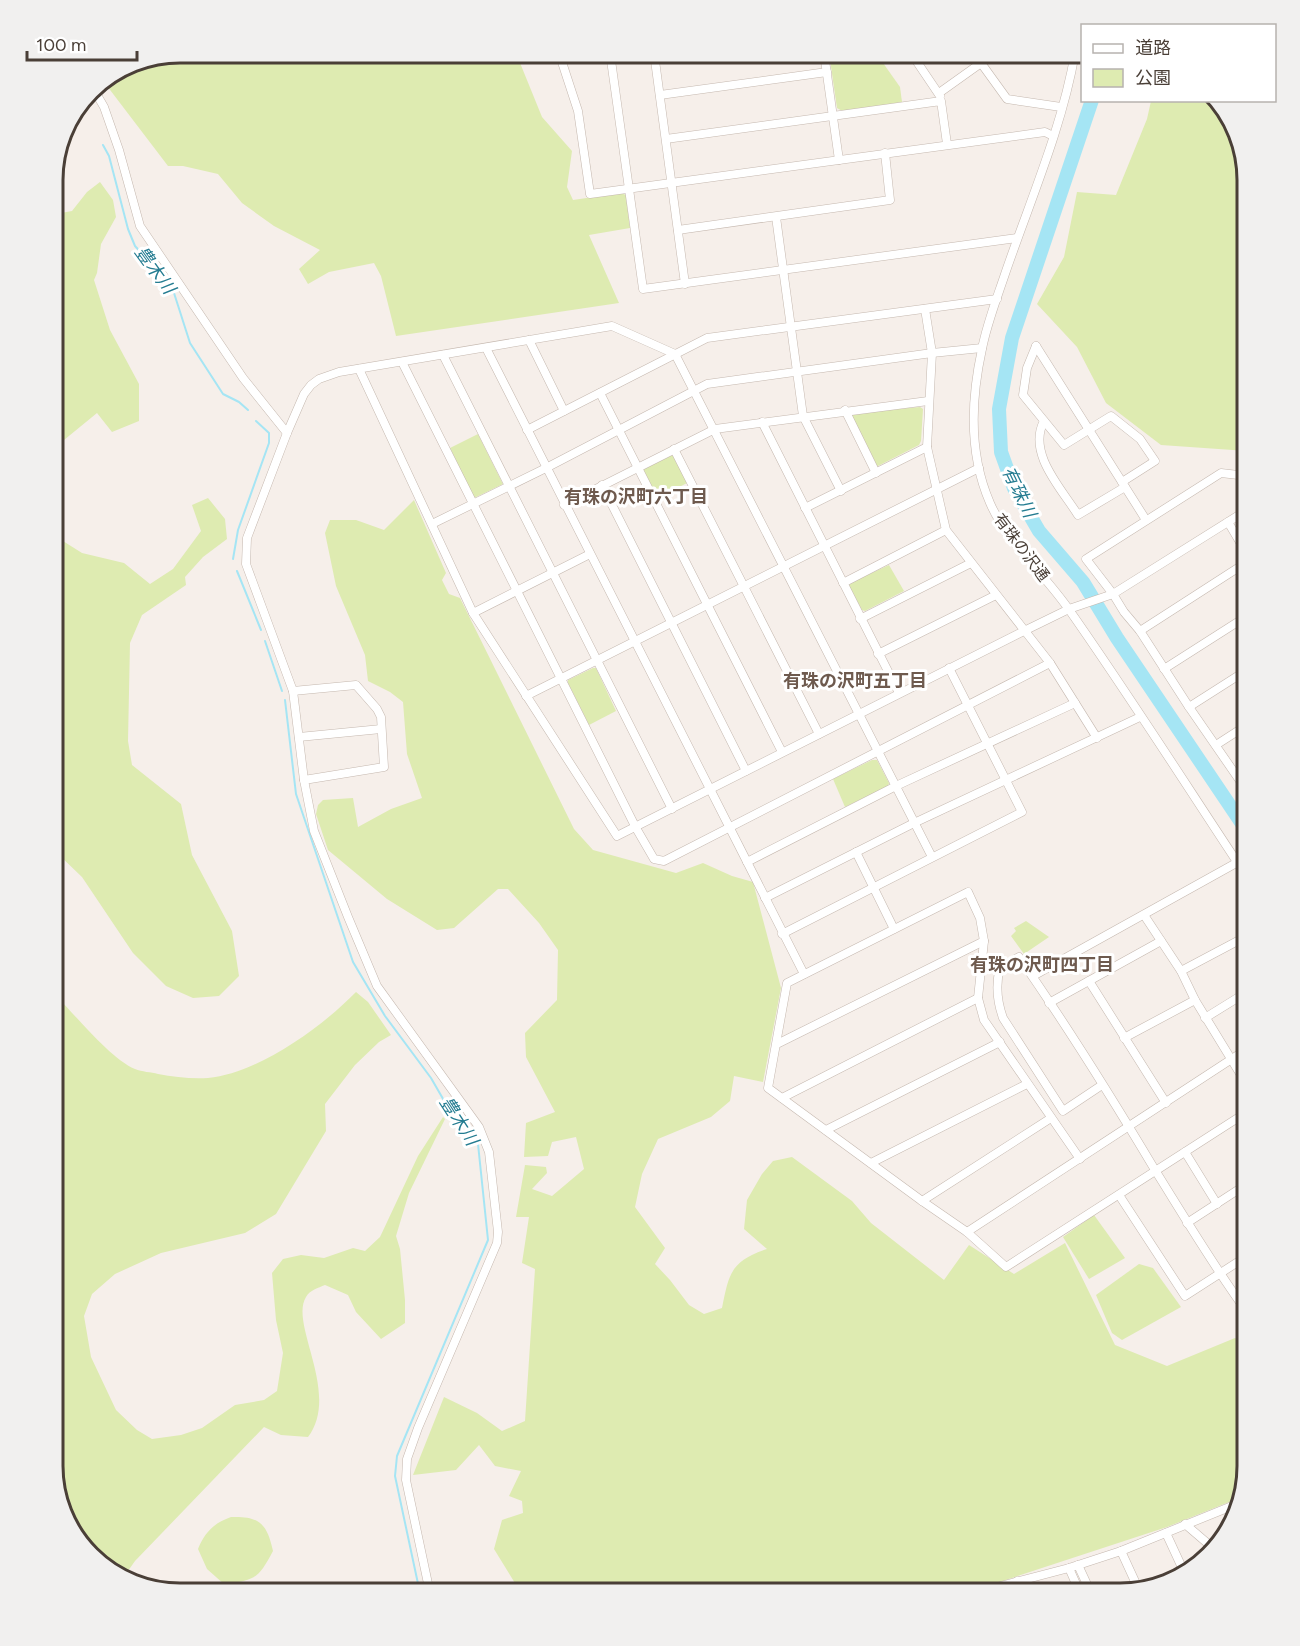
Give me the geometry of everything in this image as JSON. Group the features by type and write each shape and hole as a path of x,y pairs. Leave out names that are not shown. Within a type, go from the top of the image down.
{"street":[{"path":"562,63 578,111 590,194 947,144 1045,132 1053,136"},
{"path":"611,63 643,289 1017,238"},
{"path":"655,63 685,284"},
{"path":"826,63 839,160"},
{"path":"918,63 940,97 947,144"},
{"path":"666,139 940,97 981,63 1007,99 1061,107"},
{"name":"有珠の沢通","path":"1072,63 1053,136 982,348 974,419 979,468 990,503 1006,531 1069,609 1237,861"},
{"path":"660,95 827,72"},
{"path":"98,97 119,150 140,226 243,378 287,433"},
{"path":"678,230 890,200 885,153"},
{"path":"776,217 803,416 841,491"},
{"path":"527,430 708,338 997,299"},
{"path":"925,309 932,353 927,447 946,530 1050,663 1097,738"},
{"path":"428,1583 406,1480 407,1460 497,1243 498,1232 489,1152 478,1127 377,986 314,831 304,780 293,691 246,564 247,538 287,433 311,385 328,374 612,326 675,354 696,391 932,857"},
{"path":"529,340 564,411"},
{"path":"1044,421 1038,432 1042,458 1078,515 1123,484 1155,461 1140,439 1111,416 1089,429 1064,445 1023,395 1027,368 1036,346 1089,429 1123,484 1146,520"},
{"path":"486,348 804,974"},
{"path":"432,524 546,468 707,384 982,348"},
{"path":"442,355 672,809"},
{"path":"402,362 636,828 654,859 664,861 1050,663"},
{"path":"359,369 473,613 616,836 636,828 782,752 1069,609 1110,595 1237,517"},
{"path":"600,393 782,752"},
{"path":"564,505 715,429 845,410 928,401"},
{"path":"845,410 876,473"},
{"path":"762,422 899,693"},
{"path":"805,508 927,447"},
{"path":"674,449 819,734"},
{"path":"526,696 979,468"},
{"path":"1237,475 1221,473 1086,559 1110,595 1140,630 1189,707 1237,774"},
{"path":"602,485 746,771"},
{"path":"1228,522 1237,536"},
{"path":"843,583 946,530"},
{"path":"473,613 590,554"},
{"path":"860,619 971,563"},
{"path":"1140,630 1237,569"},
{"path":"878,654 996,595"},
{"path":"1164,669 1237,623"},
{"path":"783,933 1022,812 949,668"},
{"path":"1189,707 1237,677"},
{"path":"293,691 356,685 378,709 381,717 384,768 304,780"},
{"path":"747,862 896,786 1075,703"},
{"path":"765,898 914,822 1140,717"},
{"path":"299,737 381,729"},
{"path":"1216,745 1237,732"},
{"path":"856,852 894,929"},
{"path":"1032,976 1237,863"},
{"path":"1080,1159 984,1020 978,998 984,941 980,918 968,892 788,983 768,1088 967,1232 1006,1267 1237,1119"},
{"path":"1144,915 1181,972 1205,1018 1237,1069"},
{"path":"777,1044 984,941"},
{"path":"1049,1003 1161,942"},
{"path":"1181,972 1237,942"},
{"path":"1102,1085 1063,1111 1003,1018 997,992 1000,968 1019,957 1032,976 1129,1127 1219,1274 1237,1298"},
{"path":"1089,981 1166,1103"},
{"path":"782,1098 978,998"},
{"path":"1205,1018 1237,999"},
{"path":"1124,1038 1195,1000"},
{"path":"826,1131 1000,1042"},
{"path":"967,1232 1237,1056"},
{"path":"871,1163 1027,1084"},
{"path":"922,1201 1052,1118"},
{"path":"1185,1152 1217,1204"},
{"path":"1187,1223 1237,1191"},
{"path":"1119,1195 1185,1296 1237,1263"},
{"path":"1010,1583 1069,1568 1121,1551 1229,1507"},
{"path":"1185,1524 1208,1543"},
{"path":"1166,1533 1181,1565"},
{"path":"1121,1551 1135,1582"},
{"path":"1078,1565 1086,1583"},
{"path":"1069,1568 1076,1583"}],"green space":[{"path":"180,63 520,63 542,117 572,151 567,187 573,200 621,193 626,195 630,228 589,235 619,303 396,336 381,276 374,263 329,272 308,284 299,269 320,250 274,226 242,203 218,174 183,166 168,166 108,88 128,75 143,69"},
{"path":"830,63 883,63 900,87 902,102 844,112 837,108"},
{"path":"1151,102 1207,102 1225,128 1233,150 1237,180 1237,450 1161,445 1106,403 1077,347 1037,304 1064,257 1077,192 1116,195 1147,119"},
{"path":"100,182 113,200 116,217 101,244 94,280 110,330 139,384 139,421 112,432 97,413 63,441 63,213 72,211 87,192"},
{"path":"920,407 923,409 919,445 876,467 851,417 853,413"},
{"path":"478,434 503,484 474,498 450,448"},
{"path":"669,454 673,456 687,483 658,498 643,470 644,467"},
{"path":"208,498 225,519 227,539 203,557 185,577 186,585 142,615 130,643 128,741 132,765 181,804 192,855 232,931 239,976 219,996 193,998 166,986 133,953 82,877 63,859 63,541 82,553 124,563 150,584 173,569 201,531 192,505"},
{"path":"414,500 446,573 442,580 449,594 460,598 574,829 593,850 676,873 703,863 732,876 753,882 781,988 763,1082 734,1076 730,1101 711,1117 658,1139 642,1174 635,1207 665,1248 655,1264 689,1305 704,1314 722,1308 727,1286 734,1270 746,1258 767,1249 744,1229 747,1200 762,1174 773,1161 792,1157 852,1201 871,1223 944,1280 969,1245 1014,1274 1065,1243 1115,1345 1167,1366 1237,1339 1237,1466 1231,1501 1167,1527 996,1583 515,1583 494,1549 502,1520 523,1513 522,1501 509,1496 521,1471 495,1466 479,1445 456,1470 413,1475 444,1397 477,1413 502,1431 525,1421 535,1269 522,1263 529,1217 516,1217 525,1165 546,1167 547,1173 532,1189 552,1196 584,1169 576,1137 552,1142 548,1156 524,1157 526,1123 555,1112 526,1057 525,1033 557,1000 558,950 539,923 508,889 498,889 454,928 437,930 387,899 328,850 316,814 318,805 323,800 353,798 358,827 391,809 422,798 407,754 403,702 390,692 368,681 365,655 336,586 325,533 330,520 356,520 384,530"},
{"path":"889,565 904,591 865,611 862,610 849,586 850,583"},
{"path":"596,668 616,711 589,725 568,680"},
{"path":"872,760 877,760 889,783 888,786 845,807 833,779"},
{"path":"1026,921 1049,937 1024,954 1011,936 1016,931 1014,928"},
{"path":"356,992 368,1002 391,1035 379,1042 355,1065 325,1104 326,1131 276,1214 245,1233 161,1253 115,1274 92,1294 84,1316 91,1357 116,1410 137,1430 152,1439 181,1435 202,1428 235,1405 264,1400 277,1391 283,1353 276,1320 272,1273 283,1259 301,1255 324,1258 353,1248 365,1251 380,1237 418,1156 443,1117 445,1119 409,1193 396,1236 400,1249 405,1323 381,1339 356,1312 348,1295 325,1285 310,1293 306,1297 303,1309 304,1324 317,1380 319,1400 317,1419 308,1437 281,1435 264,1427 128,1571 103,1554 92,1543 75,1518 64,1481 63,1003 95,1037 126,1064 138,1070 170,1076 208,1078 247,1068 288,1047 325,1020"},
{"path":"1094,1215 1125,1258 1089,1279 1063,1237"},
{"path":"1139,1264 1153,1268 1181,1307 1122,1340 1112,1333 1096,1295"},
{"path":"231,1517 249,1518 265,1528 273,1551 264,1567 250,1579 223,1583 207,1569 198,1549 211,1529"}],"waterway":[{"name":"有珠川","path":"1091,102 1012,338 999,409 1001,452 1014,488 1039,531 1083,582 1117,638 1237,816"},
{"name":"豊木川","path":"103,145 109,156 128,229 135,246 164,278 174,293 190,343 223,394 239,402 248,410"},
{"name":"豊木川","path":"233,559 238,530 269,443 269,433 256,421"},
{"name":"豊木川","path":"237,571 261,630"},
{"name":"豊木川","path":"265,641 282,691"},
{"name":"豊木川","path":"285,700 296,794 353,962 385,1016 431,1078 446,1104 472,1131 478,1144 488,1240 397,1456 395,1476 418,1583"}],"district":[{"name":"有珠の沢町六丁目","path":"636,497"},
{"name":"有珠の沢町五丁目","path":"855,681"},
{"name":"有珠の沢町四丁目","path":"1042,965"}]}
